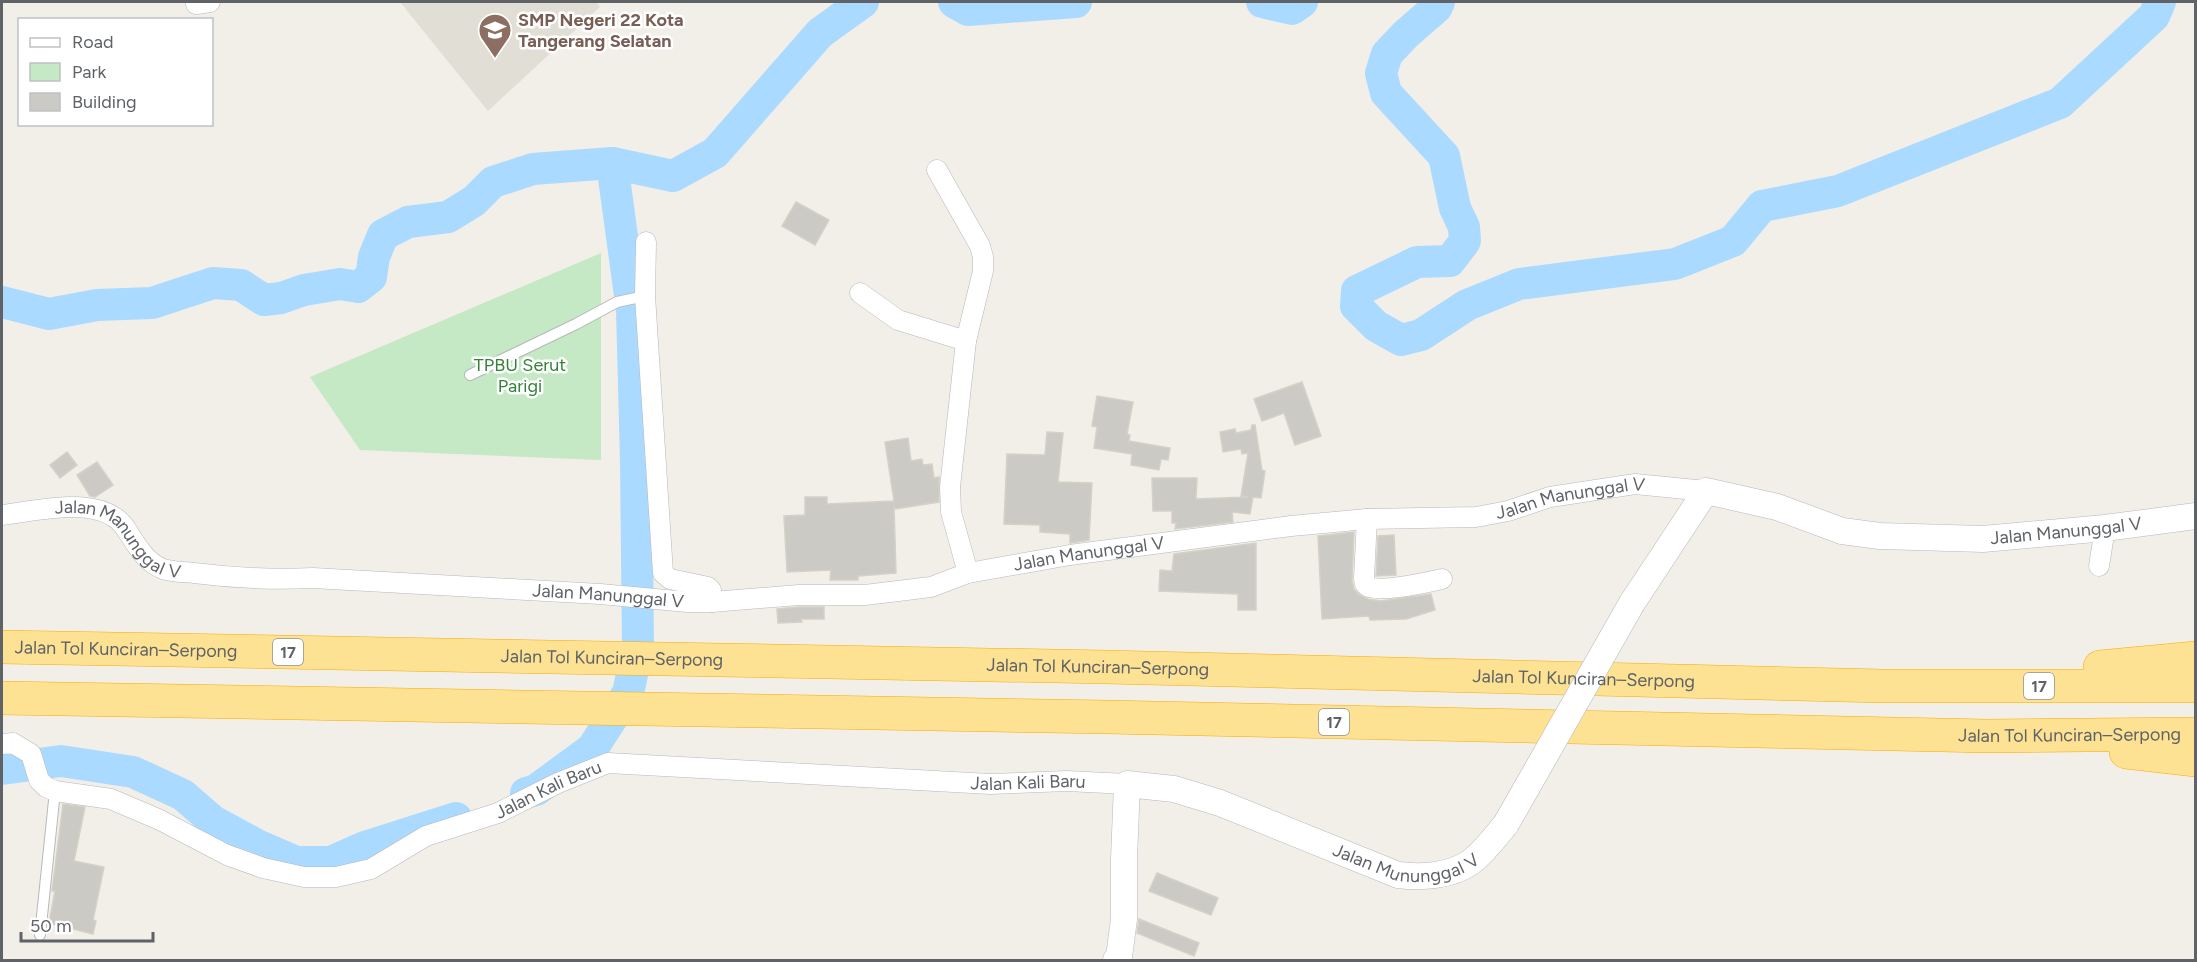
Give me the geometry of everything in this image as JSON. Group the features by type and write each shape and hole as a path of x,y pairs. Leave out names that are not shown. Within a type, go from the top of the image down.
{"highway":[{"name":"Jalan Tol Kunciran–Serpong","path":"2,647 1094,667 1883,686 2196,686"},
{"path":"1883,686 2196,658"},
{"name":"Jalan Tol Kunciran–Serpong","path":"2,698 1987,736 2196,734"},
{"path":"1987,736 2196,760"}],"street":[{"path":"937,170 980,246 983,257 983,271 966,341 950,487 951,512 968,573"},
{"path":"646,242 640,297 663,573 670,579 708,587 711,590 712,602"},
{"path":"860,293 898,320 966,341"},
{"name":"Jalan Manunggal V","path":"2,515 74,507 110,512 124,525 148,560 163,569 238,578 313,579 600,594 688,602 799,595 865,595 931,587 968,573 1139,546 1291,526 1367,519 1476,517 1508,511 1550,497 1635,484 1706,491 1777,507 1842,531 1880,536 1983,539 2105,528 2196,516"},
{"name":"Jalan Mununggal V","path":"1127,784 1174,789 1220,803 1398,875 1417,878 1445,873 1470,863 1506,824 1632,603 1706,491"},
{"path":"1367,519 1364,578 1366,585 1370,588 1398,588 1442,579"},
{"path":"2099,566 2105,528"},
{"path":"2,744 14,744 31,754 47,785"},
{"name":"Jalan Kali Baru","path":"47,785 111,799 160,820 226,855 263,868 304,877 336,877 371,869 426,836 498,813 558,783 608,763 990,784 1067,782 1127,784"},
{"path":"1116,960 1119,957 1125,920 1124,859 1127,784"}],"lane":[{"path":"470,375 617,302 640,297"},
{"path":"40,935 47,785"}],"shaded area":[{"name":"SMP Negeri 22 Kota Tangerang Selatan","path":"400,2 596,2 600,7 488,111"}],"green space":[{"name":"TPBU Serut Parigi","path":"601,253 601,460 360,450 310,377"}],"building":[{"path":"796,202 829,220 815,245 782,226"},
{"path":"1302,382 1321,436 1295,445 1284,413 1262,421 1254,399"},
{"path":"1097,396 1133,402 1127,434 1130,435 1129,441 1170,448 1168,460 1161,459 1159,470 1131,465 1132,454 1094,448 1097,427 1092,426"},
{"path":"1252,425 1255,425 1262,470 1265,471 1261,498 1253,497 1250,514 1232,512 1233,522 1175,529 1176,523 1172,523 1172,511 1153,511 1152,478 1197,478 1196,499 1248,497 1241,496 1248,453 1242,454 1241,449 1223,452 1220,432 1235,429 1236,433 1251,430"},
{"path":"1047,432 1063,433 1058,482 1092,483 1089,540 1070,543 1070,534 1040,532 1040,525 1004,524 1007,454 1045,455"},
{"path":"908,438 911,461 922,459 923,465 932,464 934,478 939,477 939,502 895,509 894,506 896,573 858,576 858,580 830,580 831,570 787,572 784,516 805,515 805,497 827,497 827,504 894,501 885,442"},
{"path":"67,452 77,465 60,478 50,465"},
{"path":"97,462 113,485 95,497 90,496 77,475"},
{"path":"1354,532 1352,581 1358,594 1368,599 1381,601 1431,594 1435,610 1406,619 1370,620 1369,616 1322,619 1318,536"},
{"path":"1394,535 1396,575 1376,576 1378,536"},
{"path":"1256,543 1256,610 1238,610 1238,594 1159,591 1160,570 1172,571 1174,554"},
{"path":"824,607 824,619 801,619 802,622 778,623 777,609"},
{"path":"63,804 85,807 74,861 104,867 93,920 96,921 93,934 49,923 55,891 52,891"},
{"path":"1157,873 1218,898 1211,915 1149,891"},
{"path":"1139,919 1199,943 1194,956 1137,933"}],"waterway":[{"path":"526,793 536,790 592,749 628,693 638,647 632,310 612,163 673,176 715,153 820,33 863,2"},
{"path":"954,2 968,10 1076,2"},
{"path":"1262,2 1292,9 1302,2"},
{"path":"1439,2 1436,8 1387,54 1381,73 1386,93 1444,156 1455,208 1464,227 1465,241 1450,261 1417,262 1357,291 1356,306 1376,326 1401,340 1421,335 1467,305 1519,284 1675,264 1733,241 1762,206 1838,191 2060,103 2154,16 2160,2"},
{"path":"2,302 49,314 97,305 152,303 213,283 241,285 264,300 340,284 358,287 371,277 374,257 383,235 408,222 448,217 474,201 493,182 533,169 612,163"},
{"path":"2,769 61,761 133,772 183,795 213,821 259,846 296,862 331,862 365,847 456,818"}],"place":[{"name":"SMP Negeri 22 Kota Tangerang Selatan","path":"495,59"}]}
